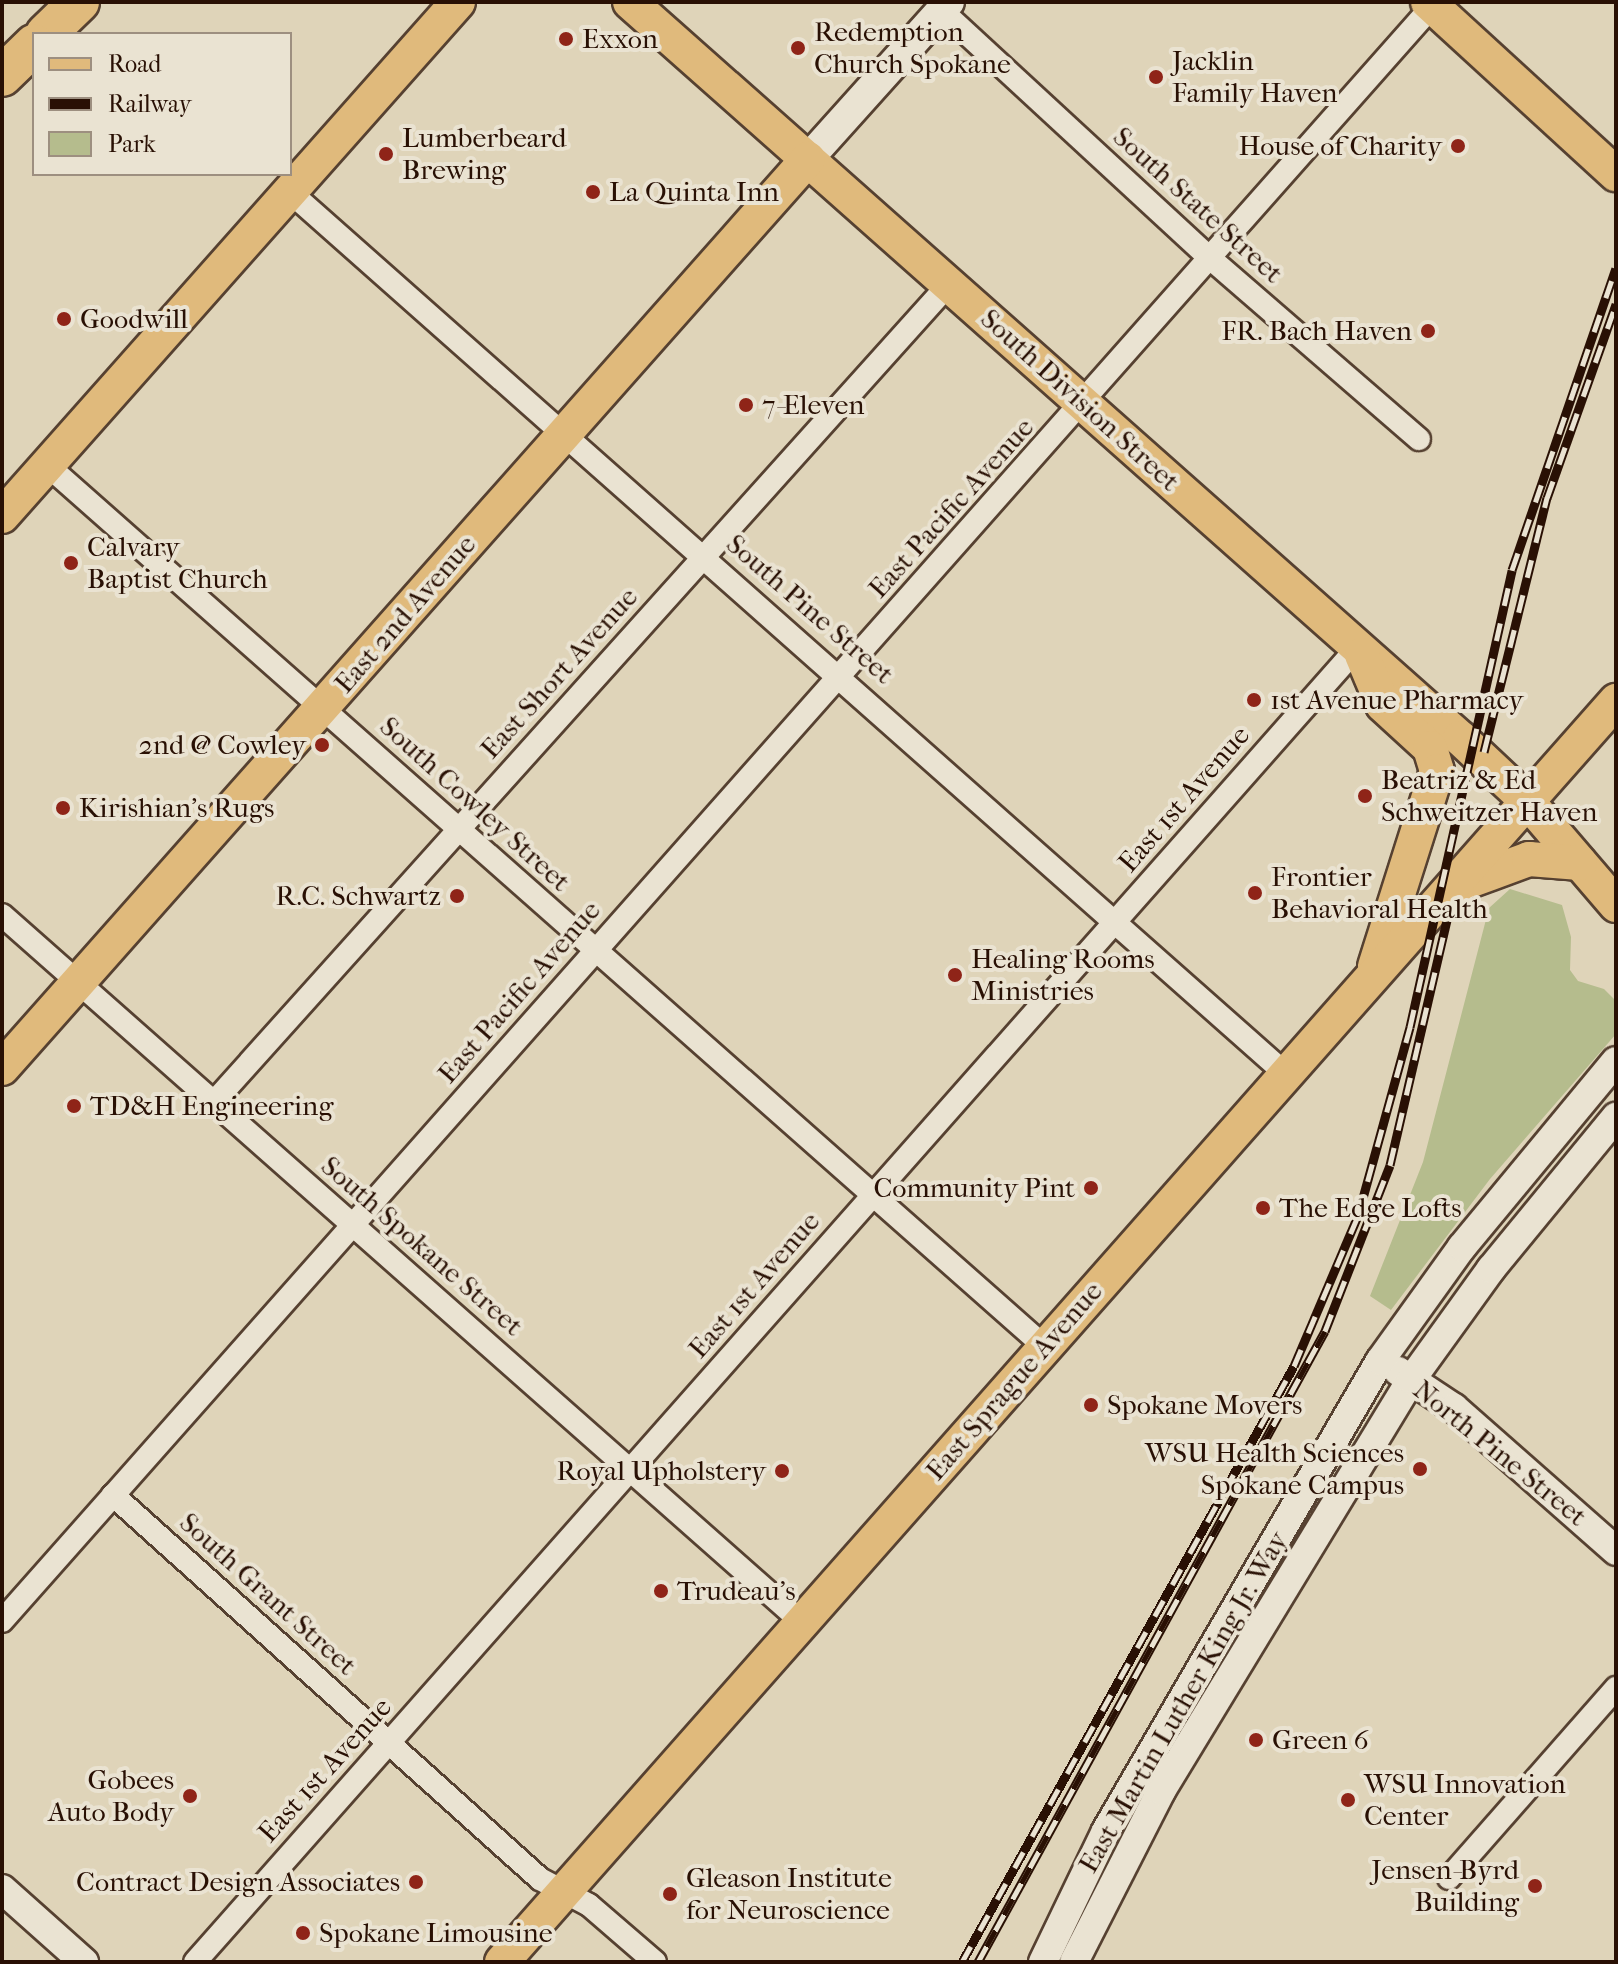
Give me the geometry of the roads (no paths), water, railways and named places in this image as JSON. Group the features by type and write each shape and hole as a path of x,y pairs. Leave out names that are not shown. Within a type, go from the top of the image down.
{"highway":[{"path":"48,32 79,2"},
{"path":"2,76 32,47"}],"main road":[{"path":"2,516 458,2"},
{"name":"South Division Street","path":"630,2 1358,647 1527,801 1616,905"},
{"path":"1432,3 1616,174"},
{"path":"808,159 945,6"},
{"name":"East 2nd Avenue","path":"2,1068 808,159"},
{"path":"1358,647 1383,705 1430,748 1437,771 1371,980"},
{"name":"East Sprague Avenue","path":"502,1962 1616,701"},
{"path":"1449,890 1519,861 1543,857 1580,863"}],"street":[{"name":"East Pacific Avenue","path":"2,1621 355,1227 595,950 1084,404 1432,3"},
{"name":"South State Street","path":"945,6 1211,259 1419,439"},
{"name":"South Pine Street","path":"290,192 840,675 1286,1074"},
{"name":"East Short Avenue","path":"214,1102 949,284"},
{"name":"South Cowley Street","path":"47,465 1044,1346"},
{"name":"East 1st Avenue","path":"195,1962 1358,647"},
{"name":"South Spokane Street","path":"2,915 803,1623"},
{"name":"East Martin Luther King Jr. Way","path":"1043,1962 1106,1831 1380,1361 1462,1247 1616,1061"},
{"name":"East Martin Luther King Jr. Way","path":"1074,1962 1161,1791 1411,1380 1491,1269 1616,1117"},
{"name":"North Pine Street","path":"1380,1361 1454,1408 1616,1551"},
{"name":"South Grant Street","path":"113,1495 540,1879 589,1905 655,1962"},
{"path":"1449,1878 1616,1688"},
{"path":"2,1889 84,1962"}],"railway":[{"path":"962,1962 1294,1366 1358,1216 1410,1027 1512,570 1616,268"},
{"path":"1484,752 1547,498 1616,304"},
{"path":"978,1962 1325,1331 1390,1165 1449,912"}],"place":[{"name":"Exxon","path":"566,39"},
{"name":"Redemption Church Spokane","path":"798,48"},
{"name":"Jacklin Family Haven","path":"1156,77"},
{"name":"House of Charity","path":"1458,146"},
{"name":"Lumberbeard Brewing","path":"386,154"},
{"name":"La Quinta Inn","path":"593,192"},
{"name":"Goodwill","path":"64,319"},
{"name":"FR. Bach Haven","path":"1428,331"},
{"name":"7-Eleven","path":"746,405"},
{"name":"Calvary Baptist Church","path":"71,563"},
{"name":"1st Avenue Pharmacy","path":"1254,700"},
{"name":"2nd @ Cowley","path":"322,745"},
{"name":"Beatriz & Ed Schweitzer Haven","path":"1365,796"},
{"name":"Kirishian's Rugs","path":"63,808"},
{"name":"Frontier Behavioral Health","path":"1255,893"},
{"name":"R.C. Schwartz","path":"457,896"},
{"name":"Healing Rooms Ministries","path":"955,975"},
{"name":"TD&H Engineering","path":"74,1106"},
{"name":"Community Pint","path":"1091,1188"},
{"name":"The Edge Lofts","path":"1263,1208"},
{"name":"Spokane Movers","path":"1091,1405"},
{"name":"WSU Health Sciences Spokane Campus","path":"1420,1469"},
{"name":"Royal Upholstery","path":"782,1471"},
{"name":"Trudeau's","path":"661,1591"},
{"name":"Green 6","path":"1256,1740"},
{"name":"Gobees Auto Body","path":"190,1796"},
{"name":"WSU Innovation Center","path":"1348,1800"},
{"name":"Contract Design Associates","path":"416,1882"},
{"name":"Jensen-Byrd Building","path":"1535,1886"},
{"name":"Gleason Institute for Neuroscience","path":"670,1894"},
{"name":"Spokane Limousine","path":"303,1933"}]}
